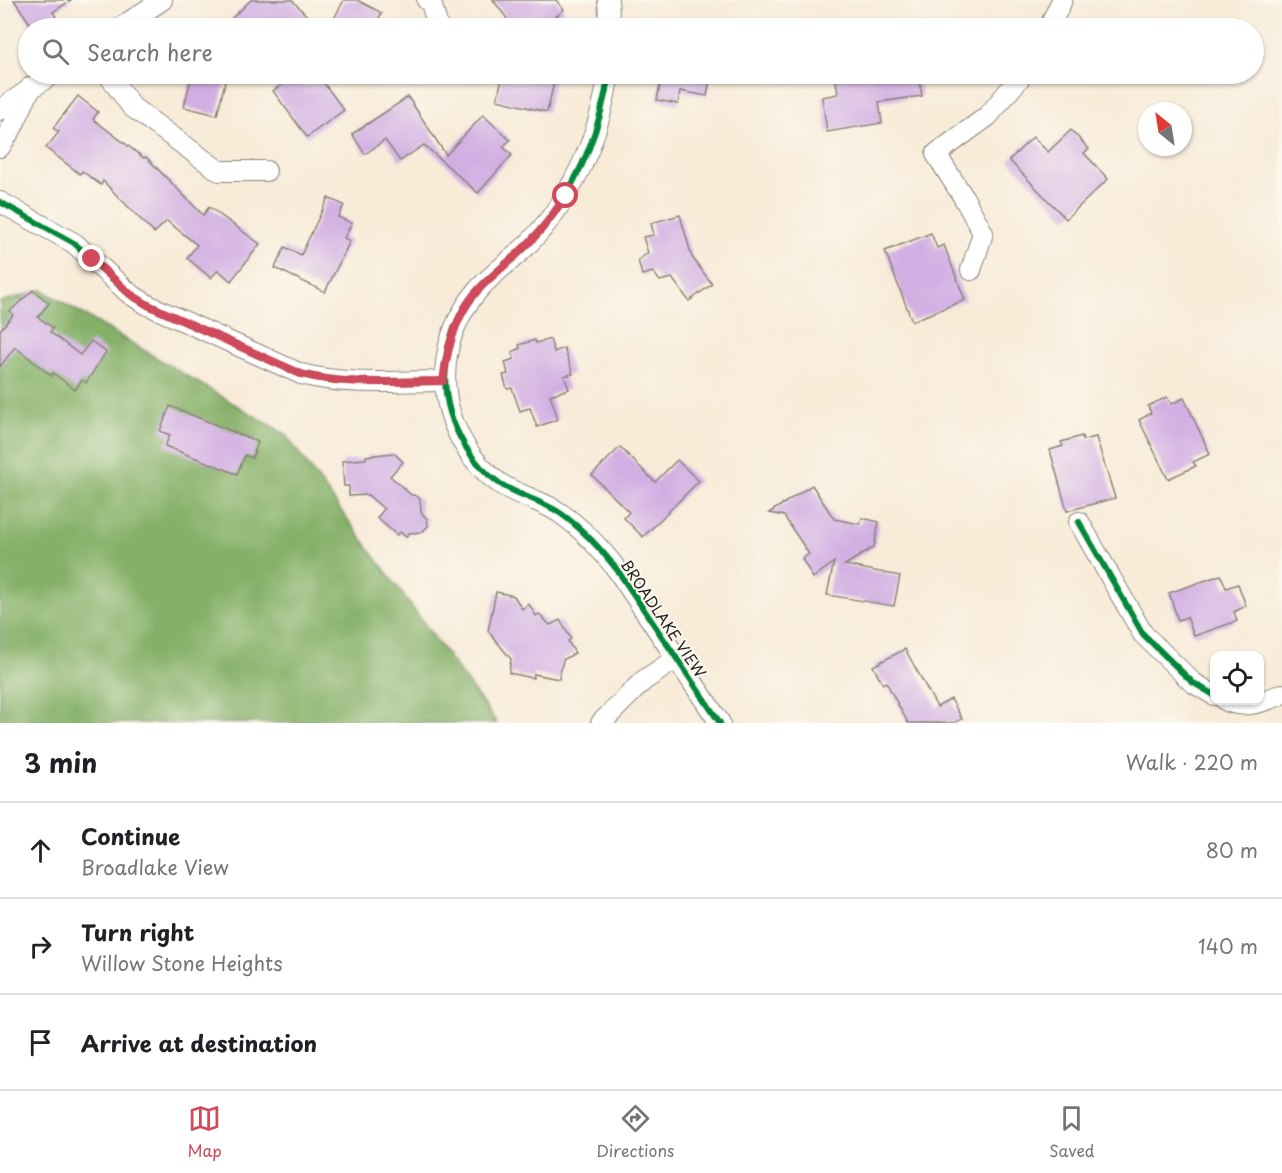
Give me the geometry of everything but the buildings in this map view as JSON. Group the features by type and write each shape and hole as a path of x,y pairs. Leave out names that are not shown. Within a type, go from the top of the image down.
{"street":[{"path":"135,18 162,0"},
{"path":"427,0 431,2 435,18"},
{"path":"608,0 609,18"},
{"path":"1054,18 1062,0"},
{"path":"0,110 36,84"},
{"path":"115,84 132,107 219,171 266,171"},
{"name":"BROADLAKE VIEW","path":"607,84 599,123 579,173 566,196 538,234 478,290 453,334 446,357 443,381 447,403 465,447 483,469 499,483 560,513 581,529 602,550 720,723"},
{"path":"971,270 983,233 936,154 988,116 1015,84"},
{"path":"0,147 12,128 31,87"},
{"path":"0,202 74,243 130,294 148,305 301,374 322,380 344,382 443,381"},
{"path":"1079,522 1143,634 1192,682 1210,692"},
{"path":"601,723 642,681 677,658"},
{"path":"1264,702 1282,694"}],"green space":[{"path":"42,290 285,434 497,723 0,723 0,302"}],"cycle path":[{"path":"607,84 601,112 589,148 563,199 534,238 488,279 465,308 449,346 445,386 455,426 476,461 499,483 560,513 605,555 720,723"},
{"path":"0,202 74,243 130,294 148,305 301,374 354,381 443,381"},
{"path":"1079,522 1143,634 1192,682 1210,693"}],"route":[{"path":"92,259 130,294 148,305 301,374 322,380 344,382 443,381 446,357 453,334 478,290 538,234 566,196"}]}
